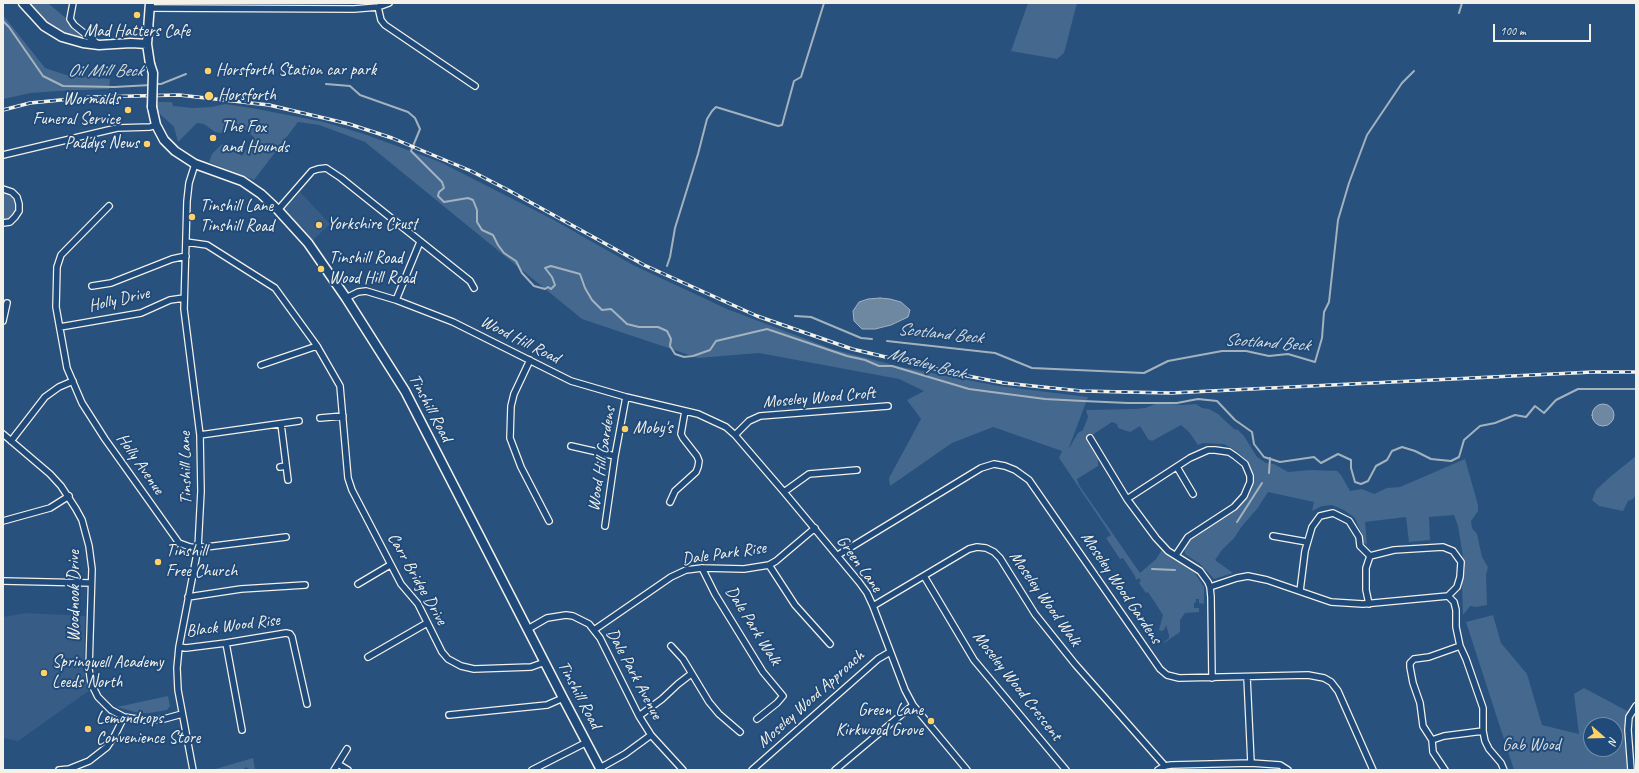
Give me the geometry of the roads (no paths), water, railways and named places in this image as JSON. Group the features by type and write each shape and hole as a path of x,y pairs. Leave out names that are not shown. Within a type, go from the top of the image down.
{"street":[{"path":"23,3 44,26 59,35 83,43 99,45 131,43 147,44"},
{"path":"73,3 70,19 74,25 99,45"},
{"path":"150,5 354,9 378,7 389,3"},
{"name":"Tinshill Road","path":"150,5 147,44 153,73 152,107 156,125 164,140 175,151 195,164 242,181 278,210 308,243 346,298 405,391 562,698 601,769"},
{"path":"378,7 381,20 385,25 475,86"},
{"path":"3,155 117,128 150,127 156,125"},
{"name":"Tinshill Lane","path":"193,770 178,690 178,646 198,548 201,491 200,435 187,335 184,298 188,187 195,164"},
{"path":"278,210 312,171 326,168 341,178 470,281 474,288"},
{"path":"3,189 12,192 17,197 20,204 16,217 10,222 3,223"},
{"name":"Holly Avenue","path":"109,206 61,255 59,260 56,307 67,368 87,412 172,536 181,545 198,548"},
{"name":"Carr Bridge Drive","path":"186,242 207,245 272,285 278,291 317,346 340,386 350,484 390,565 404,588 418,604 442,652 448,659 461,666 474,669 517,668 537,666 544,662"},
{"path":"396,300 420,242"},
{"path":"92,286 111,283 172,259 186,256"},
{"name":"Wood Hill Road","path":"346,298 358,292 366,291 396,300 453,322 575,383 685,411"},
{"name":"Holly Drive","path":"60,327 141,313 170,300 184,298"},
{"path":"3,322 7,303"},
{"path":"261,365 317,346"},
{"path":"530,360 514,394 511,406 510,438 521,467 549,522"},
{"path":"11,440 45,397 59,387 73,382"},
{"name":"Wood Hill Gardens","path":"605,526 615,456 626,397"},
{"name":"Moseley Wood Croft","path":"735,435 749,421 760,416 888,406"},
{"path":"670,502 675,491 696,472 699,461 681,434 685,411"},
{"name":"Green Lane","path":"685,411 715,420 735,435 838,555 867,593 905,690 913,705 967,770"},
{"path":"320,418 343,416"},
{"path":"200,435 299,421"},
{"path":"281,424 283,467 288,480"},
{"name":"Woodnook Drive","path":"3,434 50,474 69,496 85,531 91,558 89,656 91,682 98,697 111,710 124,717 142,720 164,719 182,714"},
{"path":"1090,438 1127,499 1156,538 1168,551 1200,571 1210,587 1212,678"},
{"path":"571,446 615,456"},
{"path":"1127,499 1202,453 1222,450 1235,456 1245,464 1250,476 1250,482 1248,490 1240,502 1188,537 1176,555"},
{"name":"Moseley Wood Gardens","path":"838,555 981,468 994,464 1005,466 1023,474 1029,480 1160,669 1167,675 1173,677 1212,678 1308,676 1324,678 1331,682 1338,691 1373,770"},
{"path":"1177,467 1193,494"},
{"path":"784,492 809,474 857,470"},
{"path":"3,521 50,508 69,496"},
{"path":"1300,591 1312,527 1320,516 1333,514 1348,520 1359,537 1360,546 1370,556"},
{"name":"Dale Park Rise","path":"594,630 671,577 686,570 702,568 744,569 769,565 776,561 815,528"},
{"path":"1273,536 1308,542"},
{"path":"198,548 286,537"},
{"path":"1210,587 1248,576 1263,578 1331,602 1369,604 1448,596 1457,587 1460,577 1461,562 1453,551 1443,546 1394,550 1370,556"},
{"name":"Moseley Wood Walk","path":"873,606 969,549 977,547 986,548 994,552 1000,558 1035,614 1065,652 1165,766"},
{"path":"1369,604 1366,590 1366,568 1370,556"},
{"path":"358,584 390,565"},
{"path":"769,565 795,605 830,644"},
{"name":"Dale Park Walk","path":"702,568 715,594 763,672 783,696 778,703 757,719"},
{"name":"Moseley Wood Crescent","path":"924,576 974,660 1066,770"},
{"path":"3,581 91,583"},
{"path":"188,597 241,589 305,585"},
{"path":"1448,596 1454,602 1456,610 1456,627 1460,646 1483,708 1483,731 1487,745 1501,763 1504,770"},
{"name":"Dale Park Avenue","path":"528,629 547,618 566,615 582,619 594,630 639,716 651,735 683,770"},
{"path":"368,657 427,623"},
{"name":"Black Wood Rise","path":"178,646 186,648 286,633 290,634 292,636 307,704"},
{"path":"226,643 242,730"},
{"path":"671,646 683,659 709,702 719,714 740,732"},
{"path":"1445,770 1433,752 1432,740 1423,726 1420,703 1412,679 1410,663 1414,659 1429,657 1460,646"},
{"name":"Moseley Wood Approach","path":"752,770 878,659 890,652"},
{"path":"639,716 662,699 691,674"},
{"path":"1247,677 1250,763"},
{"path":"449,715 547,705 562,698"},
{"path":"835,770 913,705"},
{"path":"1631,770 1628,730 1629,717 1636,706"},
{"path":"59,770 89,761 107,747 124,717"},
{"path":"1432,740 1444,736 1483,731"},
{"path":"601,769 651,735"},
{"path":"532,770 587,742"},
{"path":"334,770 347,749"},
{"path":"1158,770 1165,766 1208,767 1250,763 1280,765 1288,770"},
{"path":"338,764 348,770"}],"waterway":[{"path":"667,266 675,228 698,154 707,119 716,107 778,126 782,125 794,81 801,77 824,3"},
{"name":"Scotland Beck","path":"1459,13 1462,3"},
{"name":"Oil Mill Beck","path":"3,21 9,27 43,76 63,86 114,87 151,85"},
{"name":"Scotland Beck","path":"887,341 995,353 1032,368 1144,373 1168,361 1222,351 1246,351 1269,356 1288,354 1315,362 1322,338 1324,312 1329,302 1338,220 1349,183 1367,135 1402,83 1414,71"},
{"name":"Oil Mill Beck","path":"156,84 161,84 186,74"},
{"name":"Moseley Beck","path":"326,84 350,86 360,95 408,112 415,118 420,129 411,151 442,182 444,188 439,192 438,196 444,202 468,198 473,200 477,210 477,222 482,230 493,235 504,253 516,261 522,273 534,286 545,289 548,287 551,289 555,285 552,277 545,268 551,266 580,274 585,288 592,300 602,310 611,309 627,324 639,327 658,327 667,331 671,339 670,346 675,354 684,357 693,356 710,350 716,341 767,329 847,356 865,360 879,366 892,366 969,389 1045,399 1083,401 1128,403 1177,403 1198,399 1217,401 1235,420 1252,432 1254,444 1264,457 1280,462 1314,457 1321,463 1338,454 1351,460 1351,468 1355,482 1361,484 1368,481 1376,466 1387,460 1392,451 1402,447 1415,451 1431,459 1451,461 1459,457 1464,440 1480,426 1495,423 1515,415 1526,417 1535,406 1544,413 1556,400 1578,389 1636,389"},
{"name":"Scotland Beck","path":"795,316 811,317 861,338 872,339"},
{"path":"1269,473 1270,458"},
{"path":"1237,522 1262,483"},
{"path":"1152,569 1175,570"}],"railway":[{"path":"3,110 30,103 91,97 179,95 269,105 349,124 392,138 471,171 644,265 757,316 852,349 957,374 1004,383 1081,391 1171,393 1593,372 1636,372"}],"place":[{"name":"Mad Hatters Cafe","path":"137,15"},
{"name":"Horsforth Station car park","path":"208,71"},
{"name":"Horsforth","path":"209,96"},
{"name":"Wormalds Funeral Service","path":"128,110"},
{"name":"The Fox and Hounds","path":"213,138"},
{"name":"Paddys News","path":"147,144"},
{"name":"Tinshill Lane Tinshill Road","path":"192,217"},
{"name":"Yorkshire Crust","path":"319,225"},
{"name":"Tinshill Road Wood Hill Road","path":"321,269"},
{"name":"Moby's","path":"625,429"},
{"name":"Tinshill Free Church","path":"158,562"},
{"name":"Springwell Academy Leeds North","path":"44,673"},
{"name":"Green Lane Kirkwood Grove","path":"931,721"},
{"name":"Lemondrops Convenience Store","path":"88,729"}],"park label":[{"name":"Gab Wood","path":"1531,746"}]}
